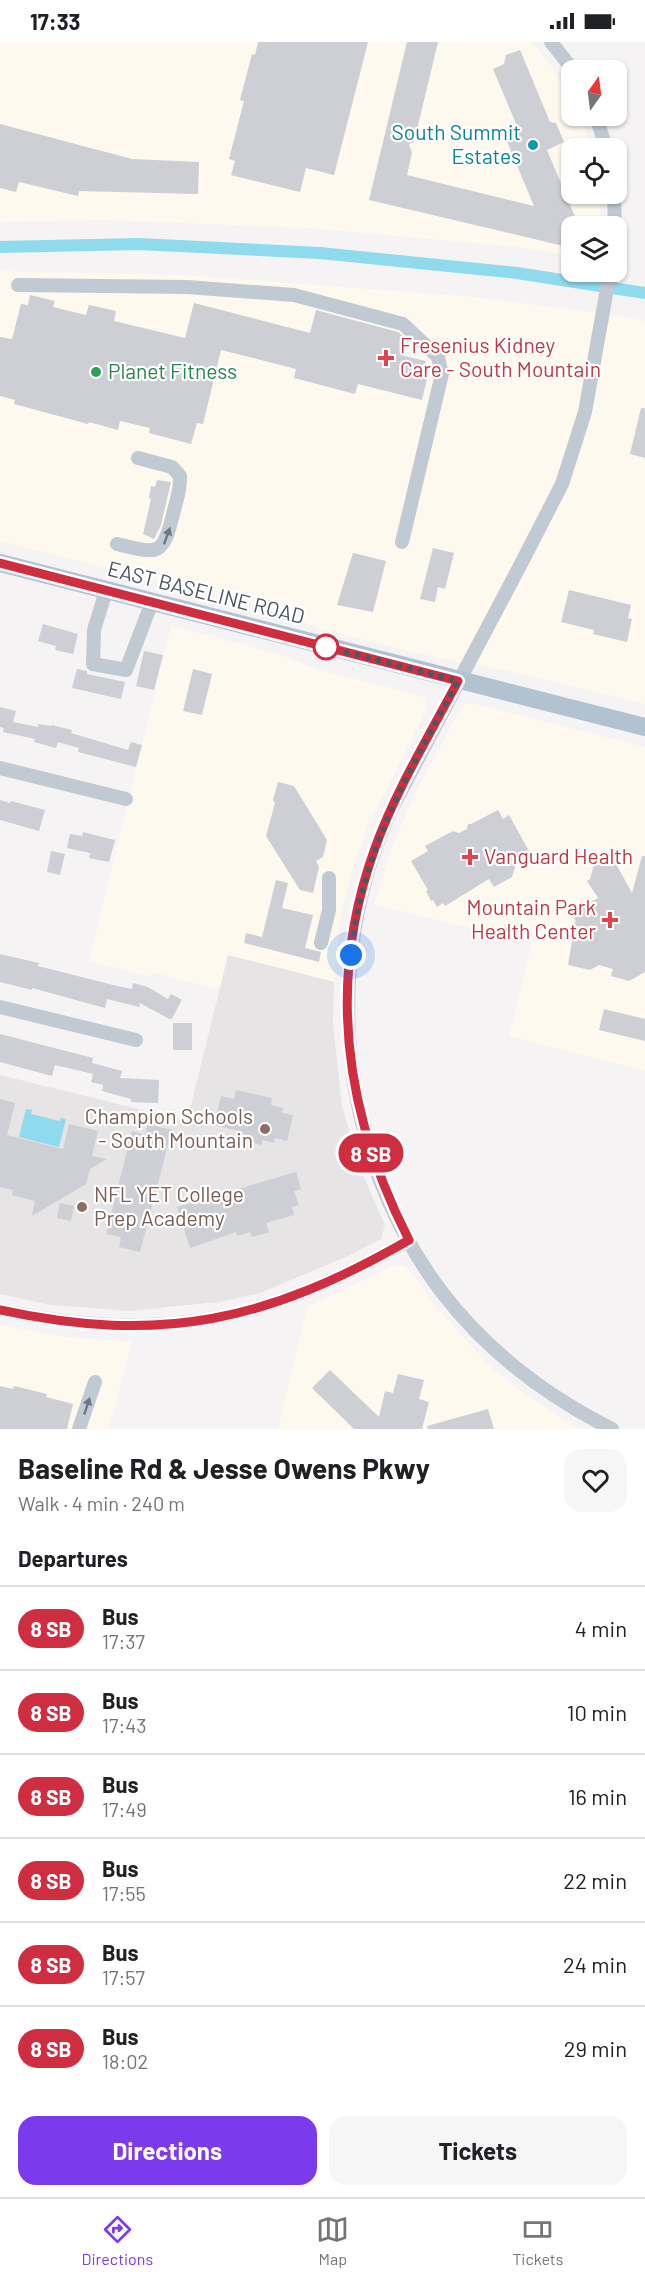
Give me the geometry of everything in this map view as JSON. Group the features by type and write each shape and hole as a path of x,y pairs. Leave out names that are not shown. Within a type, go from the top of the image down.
{"main road":[{"name":"EAST BASELINE ROAD","path":"0,563 645,727"}],"street":[{"path":"551,42 565,60"},
{"path":"608,282 585,412 562,484 391,810 375,846 358,905 351,955 349,1043 356,1098 380,1180 409,1240 440,1290 492,1347 544,1389 612,1429"},
{"path":"18,285 187,287 294,295 403,324 438,357 442,374 402,542"},
{"path":"117,544 144,551 157,549 163,545 168,534 180,476 172,467 138,458"},
{"path":"106,591 94,630 93,664 126,670 152,602"},
{"path":"0,768 126,799"},
{"path":"321,943 329,910 329,878"},
{"path":"0,1007 136,1041"},
{"path":"0,1310 61,1322 109,1326 156,1326 201,1321 259,1308 297,1296 346,1274 409,1240"},
{"path":"80,1429 95,1382"}],"shaded area":[{"path":"0,42 531,42 547,60 561,82 561,126 584,126 588,138 561,138 561,204 600,204 601,216 561,216 561,254 509,246 307,228 103,220 0,222"},
{"path":"0,271 184,275 475,297 645,321 645,704 324,630 263,607 0,541"},
{"path":"171,626 275,653 320,670 419,695 425,699 427,709 367,828 354,864 342,911 335,967 333,1023 342,1106 360,1168 385,1225 381,1239 346,1257 260,1293 220,1302 164,1309 184,1121 187,1121 219,990 152,972 151,977 89,961"},
{"path":"470,703 645,747 645,1071 509,1036 532,942 374,905 393,844 417,790 459,711 464,705"},
{"name":"Champion Schools - South Mountain","path":"228,955 334,982 333,1023 342,1106 360,1168 385,1225 381,1239 346,1257 260,1293 220,1302 130,1311 51,1305 0,1294 0,1075 187,1121"},
{"path":"397,1264 408,1268 435,1306 492,1368 522,1392 580,1429 278,1429 307,1307"},
{"path":"0,1325 66,1337 132,1342 109,1429 0,1429"}],"water":[{"path":"26,1109 32,1110 31,1114 60,1121 61,1118 66,1119 59,1147 19,1137"}],"building":[{"path":"258,42 368,42 334,175 306,168 300,192 231,175 235,161 229,159 244,101 240,100 252,54 255,55"},
{"name":"South Summit Estates","path":"407,42 438,42 414,142 409,144 412,153 407,175 534,206 503,132 517,126 493,69 504,64 506,55 520,50 550,122 556,123 562,138 561,143 547,150 561,183 561,204 570,204 575,216 561,216 561,245 369,200"},
{"path":"0,124 132,159 199,162 198,194 79,191 78,196 19,182 16,192 0,188"},
{"path":"30,295 55,301 53,307 86,315 89,305 116,311 114,321 185,338 194,303 310,333 316,310 398,332 404,337 400,355 426,361 422,377 427,379 422,400 358,384 355,394 294,378 296,369 221,350 203,424 197,423 191,444 149,433 150,428 120,421 118,430 89,422 88,424 14,404 15,400 0,396 0,337 12,339 21,304 28,305"},
{"path":"641,408 645,408 645,458 630,454"},
{"path":"157,480 171,482 161,525 154,539 143,534 151,499 149,498 151,486 155,487"},
{"path":"433,548 454,553 445,589 438,587 435,602 420,599"},
{"path":"353,553 386,561 373,612 337,605"},
{"path":"569,590 631,605 628,618 632,619 627,642 593,634 594,630 561,622"},
{"path":"43,624 78,634 73,654 55,650 56,646 38,641"},
{"path":"144,651 163,655 154,690 136,686"},
{"path":"77,669 87,671 87,674 125,682 121,699 72,688"},
{"path":"193,669 212,674 202,715 183,711"},
{"path":"0,707 16,711 13,722 38,727 38,724 52,725 128,750 131,742 142,745 136,767 78,752 79,748 58,742 56,748 34,742 35,739 3,732 4,728 0,727"},
{"path":"278,782 294,786 327,840 323,857 316,861 319,867 313,893 300,890 266,836"},
{"path":"0,800 45,810 39,831 0,820"},
{"name":"Vanguard Health","path":"498,810 503,819 509,815 530,853 517,861 512,877 494,887 489,879 445,906 443,903 437,907 433,900 431,901 426,891 428,890 411,861 428,851 425,846 453,831 459,833 467,829 468,824"},
{"path":"83,832 115,840 109,862 89,858 90,853 67,848 70,834 82,836"},
{"path":"51,851 65,854 60,875 47,872"},
{"name":"Mountain Park Health Center","path":"642,856 645,856 645,972 629,981 611,976 613,969 599,965 590,970 568,965 573,935 570,930 575,927 573,923 576,922 574,918 584,912 582,907 598,898 587,881 590,879 595,861 613,866 616,864 632,893"},
{"path":"276,880 288,883 282,908 313,915 305,948 321,952 319,962 244,943 246,933 262,937"},
{"path":"0,954 117,986 132,989 133,983 148,987 168,999 171,994 182,1000 171,1020 140,1003 139,1007 107,999 105,1008 32,988 32,990 0,982"},
{"path":"604,1009 645,1019 645,1041 599,1030"},
{"path":"173,1023 192,1023 192,1050 173,1050"},
{"path":"0,1034 93,1058 92,1063 122,1071 120,1078 159,1080 158,1103 131,1102 131,1099 102,1091 103,1085 91,1082 93,1074 55,1065 52,1076 0,1062"},
{"path":"236,1090 272,1098 271,1105 283,1108 282,1113 293,1115 287,1141 275,1138 274,1143 262,1140 262,1145 241,1140 243,1132 214,1125 221,1096 234,1099"},
{"path":"0,1099 15,1103 7,1135 63,1149 69,1124 98,1131 92,1156 107,1159 90,1169 86,1184 32,1216 35,1201 12,1195 13,1190 0,1187"},
{"path":"148,1124 172,1130 140,1252 119,1247 121,1237 106,1234 132,1131 145,1135"},
{"path":"296,1172 301,1189 294,1191 299,1205 292,1207 294,1215 266,1223 269,1232 252,1237 250,1232 237,1236 236,1232 190,1248 177,1207"},
{"path":"60,1203 74,1206 71,1221 57,1218"},
{"path":"330,1370 379,1417 385,1391 393,1393 398,1374 424,1380 419,1399 429,1402 422,1429 354,1429 312,1388"},
{"path":"0,1386 13,1389 14,1386 47,1394 46,1397 73,1404 67,1429 0,1429"},
{"path":"488,1409 494,1429 428,1429 427,1426"}],"waterway":[{"path":"0,247 138,244 320,253 517,273 645,293"}],"bus line":[{"path":"0,563 458,681 391,810 375,846 358,905 351,955 348,1005 349,1043 356,1098 380,1180 409,1240 346,1274 297,1296 259,1308 191,1323 109,1326 69,1323 0,1310"}],"place":[{"name":"South Summit Estates","path":"533,145"},
{"name":"Fresenius Kidney Care - South Mountain","path":"386,358"},
{"name":"Planet Fitness","path":"96,372"},
{"name":"Vanguard Health","path":"470,857"},
{"name":"Mountain Park Health Center","path":"610,920"},
{"name":"Champion Schools - South Mountain","path":"265,1129"},
{"name":"NFL YET College Prep Academy","path":"82,1207"}],"route":[{"path":"326,647 458,681 391,810 375,846 358,905 351,955"}]}
